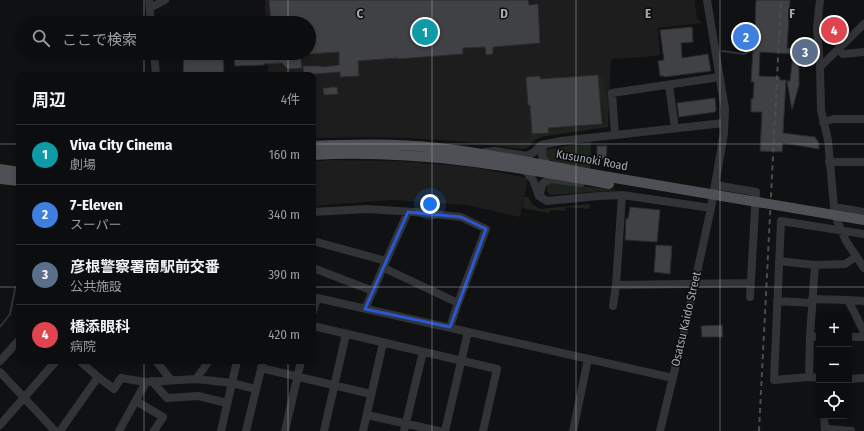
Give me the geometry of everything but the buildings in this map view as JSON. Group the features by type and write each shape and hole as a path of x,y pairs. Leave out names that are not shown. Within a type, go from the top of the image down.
{"main road":[{"name":"Kusunoki Road","path":"316,146 375,144 436,148 480,153 550,166 609,180 864,227"},
{"name":"Kusunoki Road","path":"316,154 377,153 440,157 524,169 596,182 609,180 864,220"},
{"path":"0,169 16,172"},
{"path":"0,179 16,181"}],"street":[{"path":"150,16 149,4 165,0"},
{"name":"Osatsu Kaido Street","path":"660,431 711,208 723,139 725,109 707,0"},
{"path":"820,0 817,27 821,110 828,140 834,207 836,218 846,241 864,268"},
{"path":"820,68 864,24"},
{"path":"838,50 843,54 864,52"},
{"path":"155,60 156,72"},
{"path":"615,134 612,94 720,77"},
{"path":"669,85 675,128"},
{"path":"824,122 834,119 864,119"},
{"path":"480,153 495,151 527,156 541,145 561,141 724,123"},
{"path":"545,144 541,151 542,158 550,166"},
{"path":"830,162 864,162"},
{"path":"524,169 533,180 539,196 547,201 622,195 711,208"},
{"path":"539,196 543,183 550,179 580,184 596,182"},
{"path":"715,186 756,192 750,297"},
{"path":"613,306 616,285 622,195"},
{"path":"834,207 864,212"},
{"path":"316,212 367,209 408,212 461,218 486,229 450,327"},
{"path":"365,309 408,212"},
{"path":"816,378 774,380 781,221 864,234"},
{"path":"316,242 385,264 458,303"},
{"path":"779,261 815,265 844,264 856,257"},
{"path":"809,377 815,265"},
{"path":"316,269 373,291"},
{"path":"616,285 751,283"},
{"path":"316,297 672,378"},
{"path":"848,300 864,332"},
{"path":"777,301 864,301"},
{"path":"316,327 497,369 483,431"},
{"path":"445,431 468,332"},
{"path":"324,431 346,334"},
{"path":"810,336 816,337"},
{"path":"852,337 864,337"},
{"path":"0,361 16,343"},
{"path":"363,431 384,343"},
{"path":"405,427 423,352"},
{"path":"573,431 588,359"},
{"path":"0,425 53,364"},
{"path":"83,364 114,389 121,378 148,381 196,378 232,383 256,389"},
{"path":"158,364 171,380"},
{"path":"196,378 207,364"},
{"path":"221,431 236,364"},
{"path":"285,431 300,364"},
{"path":"246,431 262,365 297,376 371,394"},
{"path":"0,372 54,431"},
{"path":"60,431 98,377"},
{"path":"852,378 864,378"},
{"path":"119,431 148,381"},
{"path":"148,381 167,398 198,396 227,403"},
{"path":"136,401 163,417 154,431"},
{"path":"367,415 405,427 439,431"},
{"path":"824,419 825,430 851,431"}],"highlighted area":[{"path":"408,212 461,217 486,229 450,327 365,309"}],"shaded area":[{"path":"265,0 695,0 697,19 702,23 658,28 660,55 611,59 608,127 540,137 529,147 523,149 456,141 406,138 316,138 316,72 268,72 268,60 316,60 316,16 265,16"},
{"path":"604,76 605,93 607,93 608,121 605,121 604,106 602,97 600,97 599,77"},
{"path":"608,124 608,127 544,136 535,140 527,148 519,149 520,140 532,138 532,135 549,134 549,130 565,129 565,127 587,127"},
{"path":"591,142 590,169 561,164 546,158 545,152 549,149"},
{"path":"328,160 399,161 471,167 528,178 520,217 467,205 393,200 316,206 316,162"},
{"path":"550,183 619,190 553,195 549,194 547,191 547,185"},
{"path":"524,197 528,197 532,204 540,209 590,204 589,209 566,207 565,211 550,210 549,213 523,208"}],"waterway":[{"path":"722,51 744,54 751,51"},
{"path":"0,327 10,314 16,287"}],"railway":[{"path":"759,431 781,0"}],"place":[{"name":"橋添眼科","path":"834,30"},
{"name":"Viva City Cinema","path":"425,32"},
{"name":"7-Eleven","path":"746,37"},
{"name":"彦根警察署南駅前交番","path":"805,52"}]}
